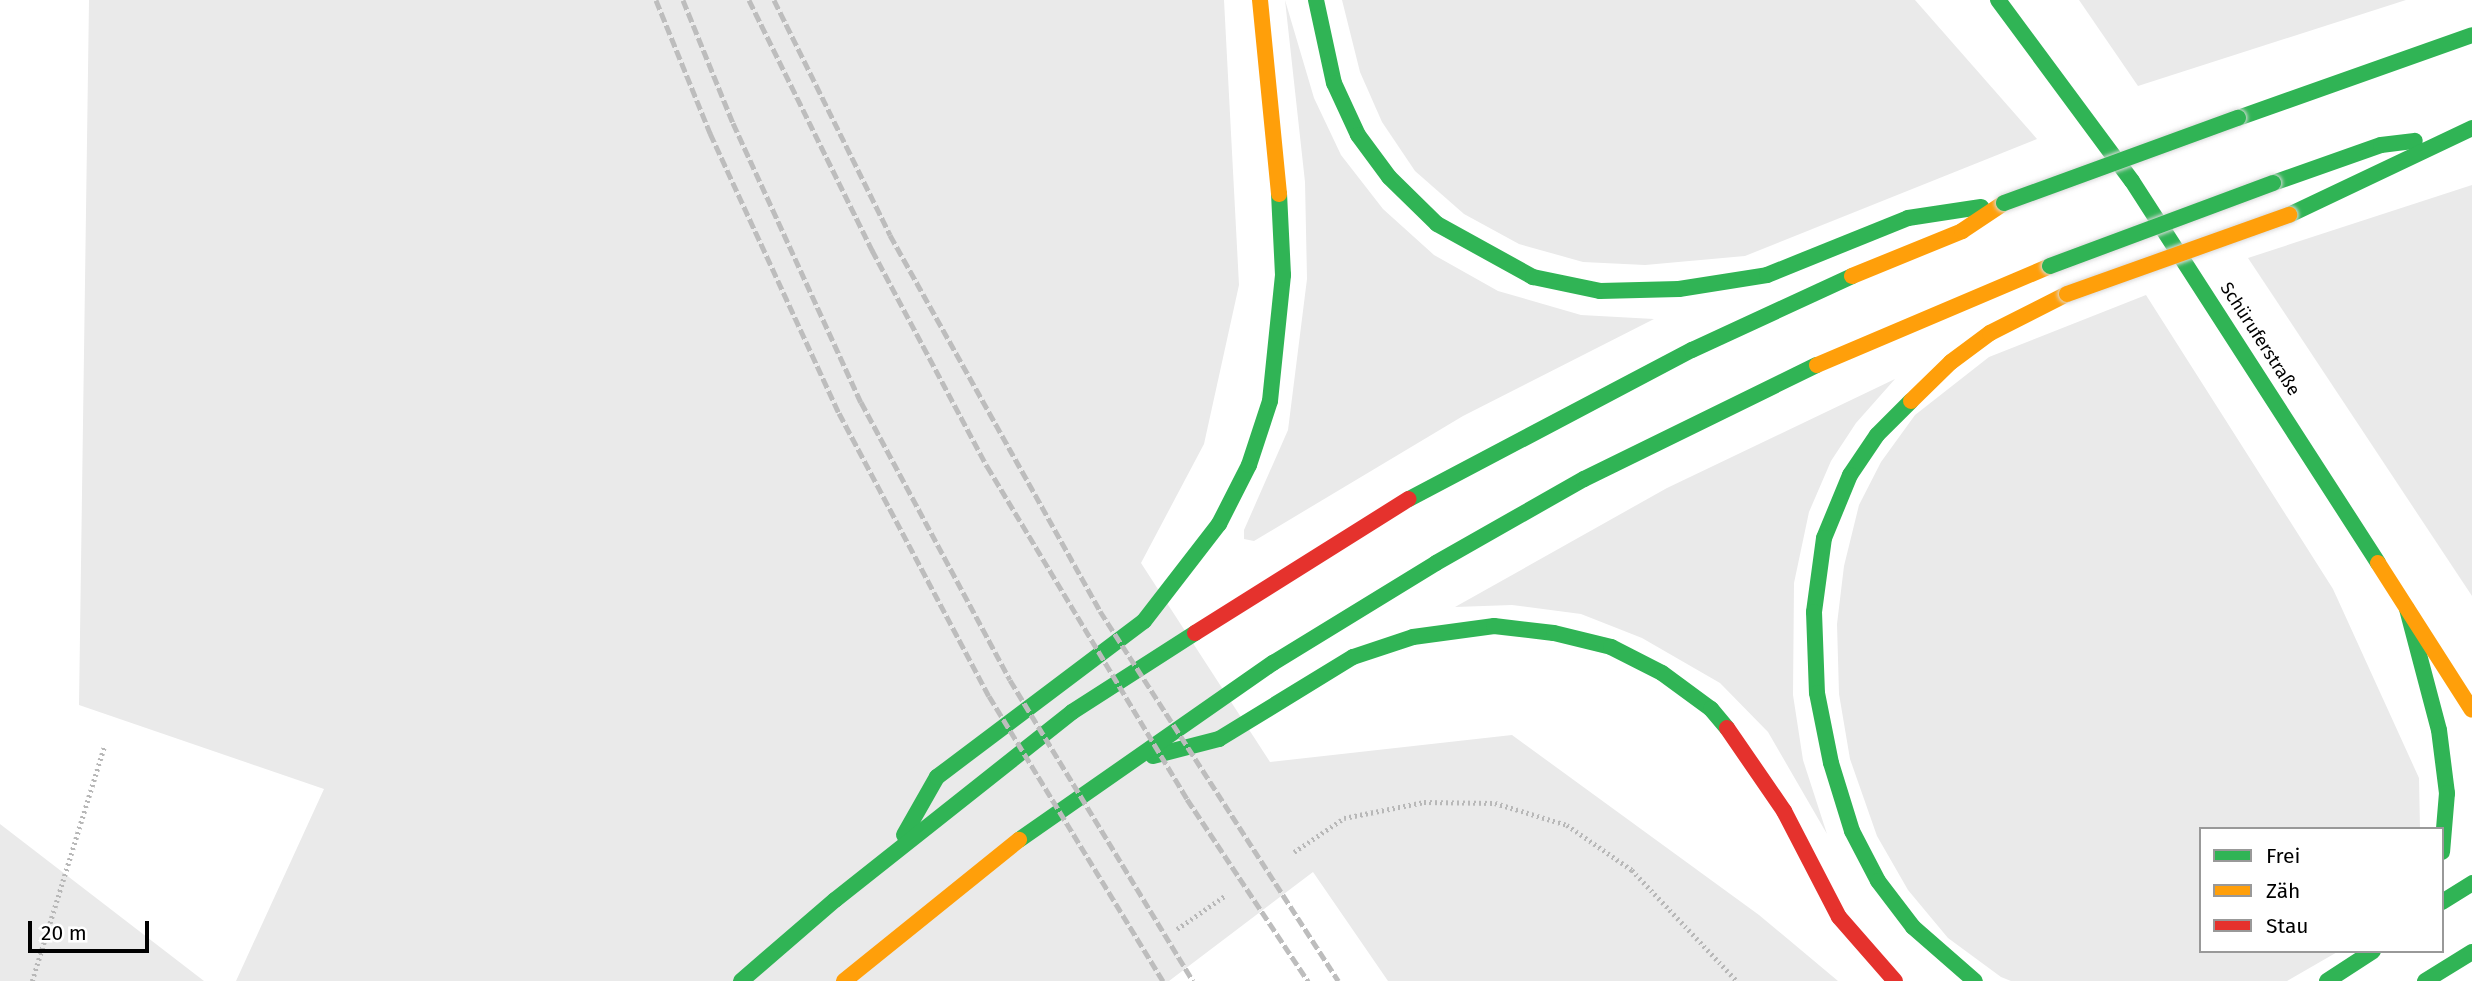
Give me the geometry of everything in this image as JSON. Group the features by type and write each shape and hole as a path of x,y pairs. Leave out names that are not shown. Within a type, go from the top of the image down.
{"main road":[{"path":"895,852 937,777 1144,621 1219,524 1249,465 1270,401 1283,275 1278,170 1260,0"},
{"path":"1316,0 1334,83 1358,135 1389,177 1437,224 1486,255 1533,277 1601,291 1692,287 1767,275 1908,218 2004,204 2472,35"},
{"name":"Schüruferstraße","path":"1998,0 2132,181 2242,346 2472,710"},
{"path":"1975,981 1913,927 1878,881 1852,831 1831,763 1817,693 1816,600 1824,538 1850,475 1877,435 1951,362 1990,333 2067,294 2333,198 2448,136 2472,128"},
{"path":"844,981 1013,845 1127,762 1355,611 1584,478 1861,344 2050,266 2381,145 2448,136"},
{"path":"741,981 895,852 1072,712 1370,521 1485,455 1680,356 1839,281 1962,231 2004,204"},
{"path":"2407,609 2439,730 2447,793 2444,828"},
{"path":"1127,762 1219,739 1353,657 1413,637 1494,626 1554,633 1611,647 1662,673 1711,709 1751,758 1784,811 1839,917 1895,981"},
{"path":"2444,901 2472,883"},
{"path":"2426,981 2472,951"},
{"path":"2327,981 2370,953"}],"path":[{"path":"32,981 104,747"},
{"path":"1294,852 1344,818 1424,802 1495,803 1567,825 1632,870 1737,981"},
{"path":"1177,929 1226,895"}],"shaded area":[{"path":"89,0 1224,0 1239,285 1204,444 1141,563 1270,762 1512,735 1759,915 1838,981 1388,981 1313,872 1169,981 236,981 324,789 79,705"},
{"path":"1285,0 1314,98 1341,155 1383,209 1434,255 1498,291 1581,315 1654,319 1463,416 1254,541 1244,539 1244,530 1288,430 1307,279 1305,182"},
{"path":"1342,0 1915,0 2037,139 1745,256 1645,265 1583,262 1519,244 1464,214 1415,171 1382,122 1360,72"},
{"path":"2079,0 2406,0 2138,86"},
{"path":"2472,185 2472,596 2248,258"},
{"path":"2146,295 2333,589 2419,778 2420,827 2199,827 2199,953 2336,953 2287,981 2011,981 2001,977 1948,938 1908,890 1877,836 1850,759 1839,694 1837,624 1844,566 1859,505 1881,462 1915,415 1989,357"},
{"path":"1895,379 1856,423 1831,461 1809,512 1794,583 1793,695 1803,760 1827,834 1768,732 1720,683 1642,638 1581,614 1512,605 1455,607 1667,488"},
{"path":"0,824 204,981 0,981"}],"railway":[{"path":"656,0 710,133 839,413 989,696 1163,981"},
{"path":"683,0 733,123 861,402 1010,680 1193,981"},
{"path":"749,0 872,250 987,466 1187,799 1308,981"},
{"path":"774,0 890,235 1100,611 1338,981"}],"traffic: fast":[{"path":"1316,0 1334,83 1358,135 1389,177 1437,224 1533,277 1600,291 1679,289 1767,275 1908,218 1981,207"},
{"path":"1998,0 2132,181 2378,563"},
{"path":"2238,118 2472,35"},
{"path":"2004,203 2238,118"},
{"path":"2289,215 2472,128"},
{"path":"2273,183 2381,145 2415,141"},
{"path":"2050,266 2273,183"},
{"path":"904,835 937,777 1144,621 1219,524 1249,465 1270,401 1283,275 1279,194"},
{"path":"1409,499 1692,350 1852,276"},
{"path":"1019,840 1273,663 1436,563 1584,479 1817,365"},
{"path":"1911,401 1877,435 1850,475 1824,538 1814,612 1817,693 1831,763 1852,831 1878,881 1913,927 1975,981"},
{"path":"2407,609 2439,730 2447,793 2444,828"},
{"path":"1153,756 1219,739 1353,657 1413,637 1494,626 1554,633 1611,647 1662,673 1711,709 1727,728"},
{"path":"741,981 835,900 1072,712 1195,633"},
{"path":"2444,901 2472,883"},
{"path":"2425,981 2472,952"},
{"path":"2327,981 2370,953"}],"traffic: slow":[{"path":"1260,0 1279,194"},
{"path":"1852,276 1962,231 2004,203"},
{"path":"2067,294 2289,215"},
{"path":"1817,365 2050,266"},
{"path":"1911,401 1951,362 1990,333 2067,294"},
{"path":"2378,563 2472,710"},
{"path":"844,981 1019,840"}],"traffic: jam":[{"path":"1195,633 1409,499"},
{"path":"1727,728 1784,811 1839,917 1895,981"}]}
